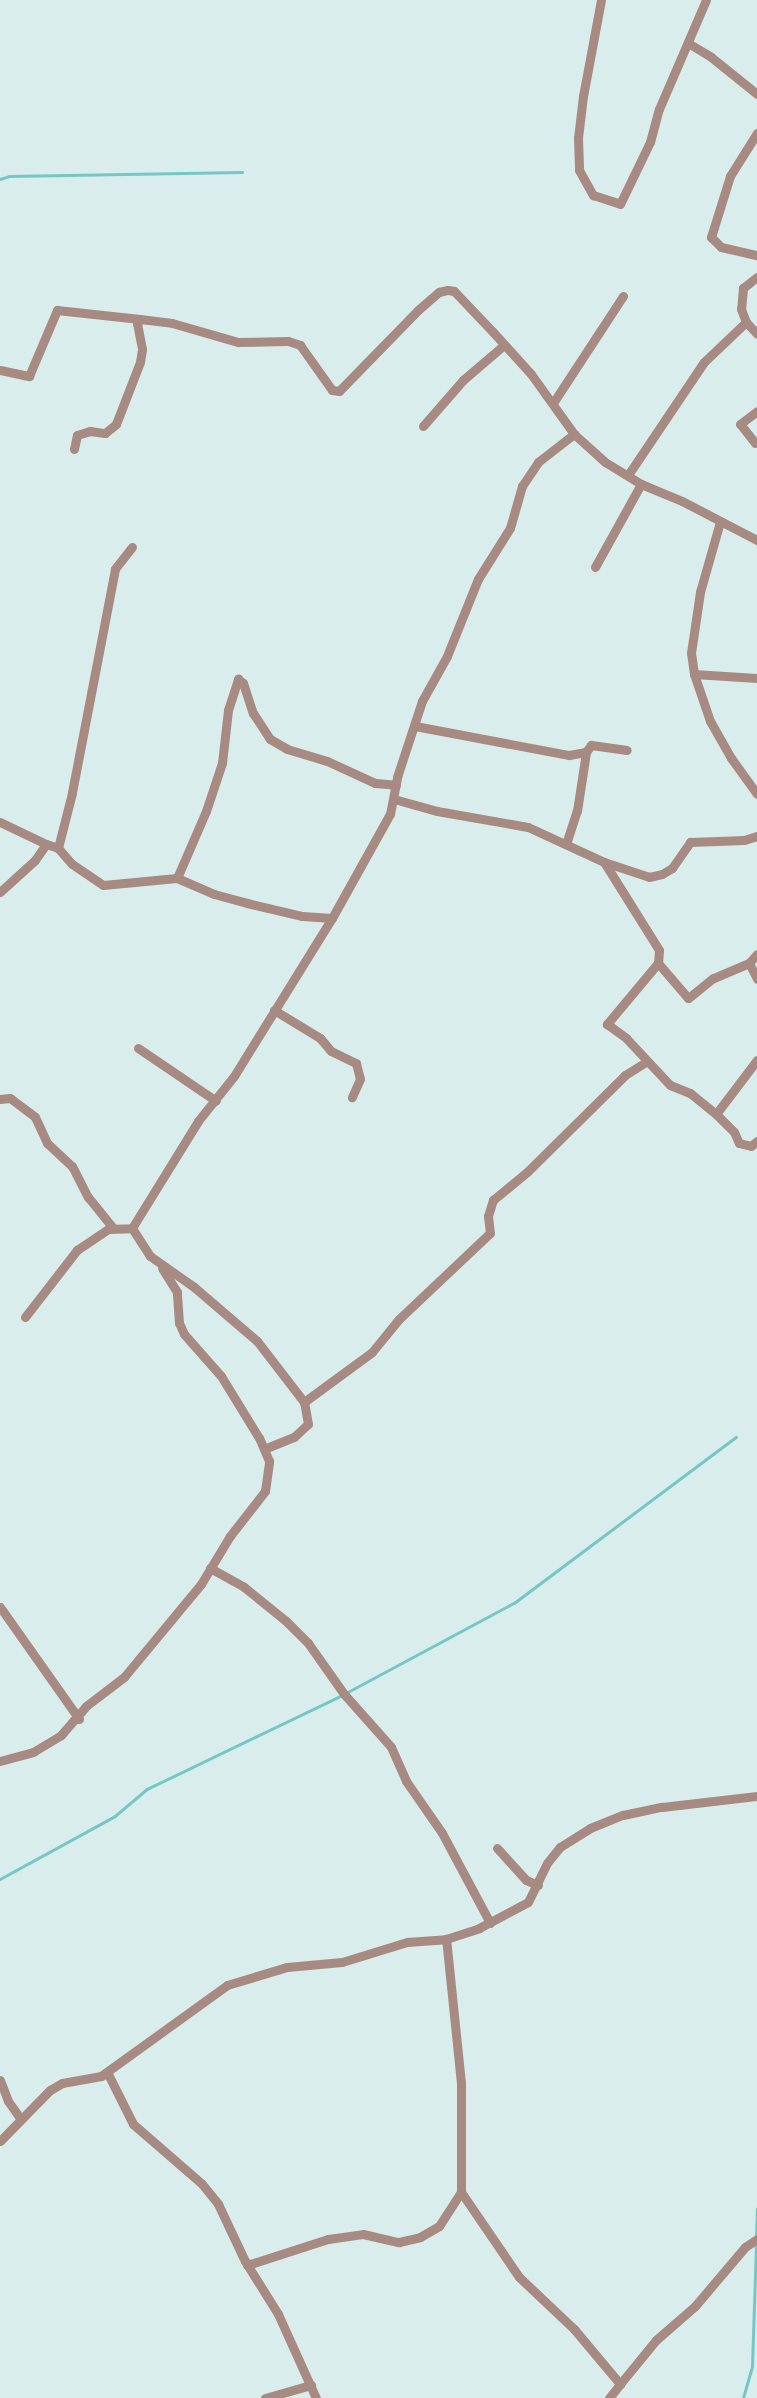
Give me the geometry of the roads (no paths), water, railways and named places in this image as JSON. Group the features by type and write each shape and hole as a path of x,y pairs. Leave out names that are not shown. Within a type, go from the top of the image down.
{"street":[{"path":"601,0 588,62 578,138 579,170 593,195 620,204 650,142 659,109 706,0"},
{"path":"688,43 711,57 757,94"},
{"path":"757,133 730,176 711,237 721,247 757,255"},
{"path":"757,277 743,288 741,309 746,322 757,334"},
{"path":"0,370 29,376 57,310 172,323 238,342 288,341 300,345 332,390 339,391 439,292 454,291 553,403 574,434 605,462 641,484 682,501 757,540"},
{"path":"553,403 623,296"},
{"path":"74,449 77,435 90,431 105,433 116,424 141,362 142,349 137,323 141,319"},
{"path":"628,475 704,362 746,322"},
{"path":"423,426 463,380 504,345"},
{"path":"755,443 740,424 757,411"},
{"path":"132,1228 198,1121 216,1101 332,918 390,814 396,785 422,701 447,656 470,595 510,528 522,486 538,463 574,434"},
{"path":"595,567 641,484"},
{"path":"720,522 700,592 691,653 694,674 710,721 757,794"},
{"path":"58,848 72,793 115,569 132,547"},
{"path":"694,674 757,678"},
{"path":"177,878 206,811 222,763 228,710 237,679 243,683 253,713 270,739 287,749 327,761 375,783 396,785"},
{"path":"415,726 569,755 586,752"},
{"path":"566,844 577,811 586,752 591,745 627,750"},
{"path":"394,799 437,811 528,827 604,862 649,877 672,868 690,842 744,840 757,836"},
{"path":"0,822 58,848 72,864 103,886 177,878 247,903 302,916 332,918"},
{"path":"0,892 35,860 46,844"},
{"path":"604,862 659,950 658,963 607,1024 670,1085 690,1093 716,1114 742,1145 751,1146 757,1141"},
{"path":"658,963 688,998 713,978 749,963 757,954"},
{"path":"749,963 757,979"},
{"path":"274,1010 320,1038 331,1051 356,1063 360,1079 352,1097"},
{"path":"138,1048 216,1101"},
{"path":"716,1114 757,1060"},
{"path":"304,1402 372,1352 399,1319 490,1233 488,1216 493,1199 527,1172 625,1075 647,1061"},
{"path":"0,1100 10,1098 35,1117 47,1143 72,1166 88,1197 113,1228"},
{"path":"25,1317 77,1250 113,1228 132,1228"},
{"path":"132,1228 138,1240 160,1263 194,1287 257,1341 304,1402 308,1424 294,1437 264,1449"},
{"path":"0,1761 33,1752 61,1735 79,1718 86,1706 124,1677 181,1609 230,1536 265,1491 269,1461 264,1449 221,1376 184,1334 179,1323 177,1292 160,1263"},
{"path":"210,1568 244,1587 286,1621 308,1643 344,1694 391,1747 406,1780 442,1833 490,1923"},
{"path":"0,1607 79,1718"},
{"path":"0,2140 39,2098 62,2083 101,2076 227,1985 297,1965 342,1962 407,1942 446,1939 490,1923 528,1902 547,1863 560,1847 590,1828 623,1815 662,1807 757,1796"},
{"path":"497,1848 526,1880 538,1885"},
{"path":"247,2265 328,2239 363,2234 399,2242 420,2237 439,2226 461,2192 461,2083 446,1939"},
{"path":"107,2071 133,2124 202,2184 218,2204 247,2265 278,2314 316,2398"},
{"path":"0,2080 8,2101 20,2118"},
{"path":"461,2192 519,2277 574,2329 620,2384"},
{"path":"609,2398 656,2340 695,2306 745,2247 757,2239"},
{"path":"265,2398 311,2385"}],"waterway":[{"path":"0,179 9,176 242,172"},
{"path":"0,1879 115,1816 147,1789 344,1694 514,1603 736,1437"},
{"path":"756,2237 757,2209"},
{"path":"743,2398 752,2366 756,2244"}]}
